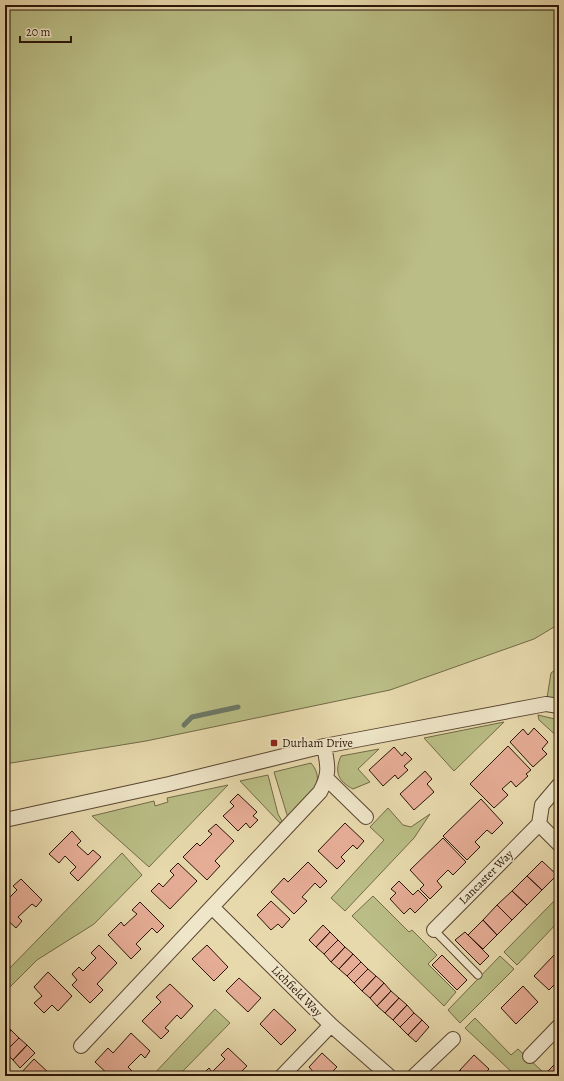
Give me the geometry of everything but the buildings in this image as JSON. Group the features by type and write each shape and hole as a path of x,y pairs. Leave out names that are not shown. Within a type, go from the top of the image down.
{"street":[{"path":"5,820 169,784 324,746 546,704 559,706"},
{"path":"81,1046 320,792 327,779 328,767 324,746"},
{"path":"327,779 366,817"},
{"path":"559,785 542,805 539,824 559,844"},
{"name":"Lancaster Way","path":"434,930 539,824"},
{"name":"Lichfield Way","path":"212,908 331,1025 282,1076"},
{"path":"331,1025 390,1076"},
{"path":"530,1056 559,1026"},
{"path":"414,1076 453,1039"}],"lane":[{"path":"434,930 478,975"}],"green space":[{"path":"5,5 559,5 559,624 534,639 390,690 146,741 5,764"},
{"path":"559,667 559,706 546,704 551,673"},
{"path":"538,715 559,720 559,738 539,720"},
{"path":"504,722 454,771 424,738"},
{"path":"379,749 358,769 370,782 353,789 344,783 339,776 338,771 341,756"},
{"path":"311,763 316,771 316,786 306,800 288,818 274,772"},
{"path":"268,775 278,814 282,821 280,823 240,781"},
{"path":"228,785 149,867 92,816 154,801 155,806 168,802 167,798"},
{"path":"388,808 403,825 411,827 430,814 414,838 345,911 331,898 384,840 370,827"},
{"path":"122,853 142,875 94,924 37,960 5,992 5,973"},
{"path":"373,896 409,932 412,930 437,955 428,964 456,992 444,1006 352,916"},
{"path":"559,896 559,921 517,965 504,952"},
{"path":"500,956 514,969 460,1023 448,1010"},
{"path":"215,1009 230,1023 178,1076 152,1076"},
{"path":"475,1018 511,1055 518,1049 543,1072 539,1076 516,1076 465,1028"}],"waterway":[{"path":"184,725 192,717 238,707"}],"place":[{"name":"Durham Drive","path":"274,743"}]}
